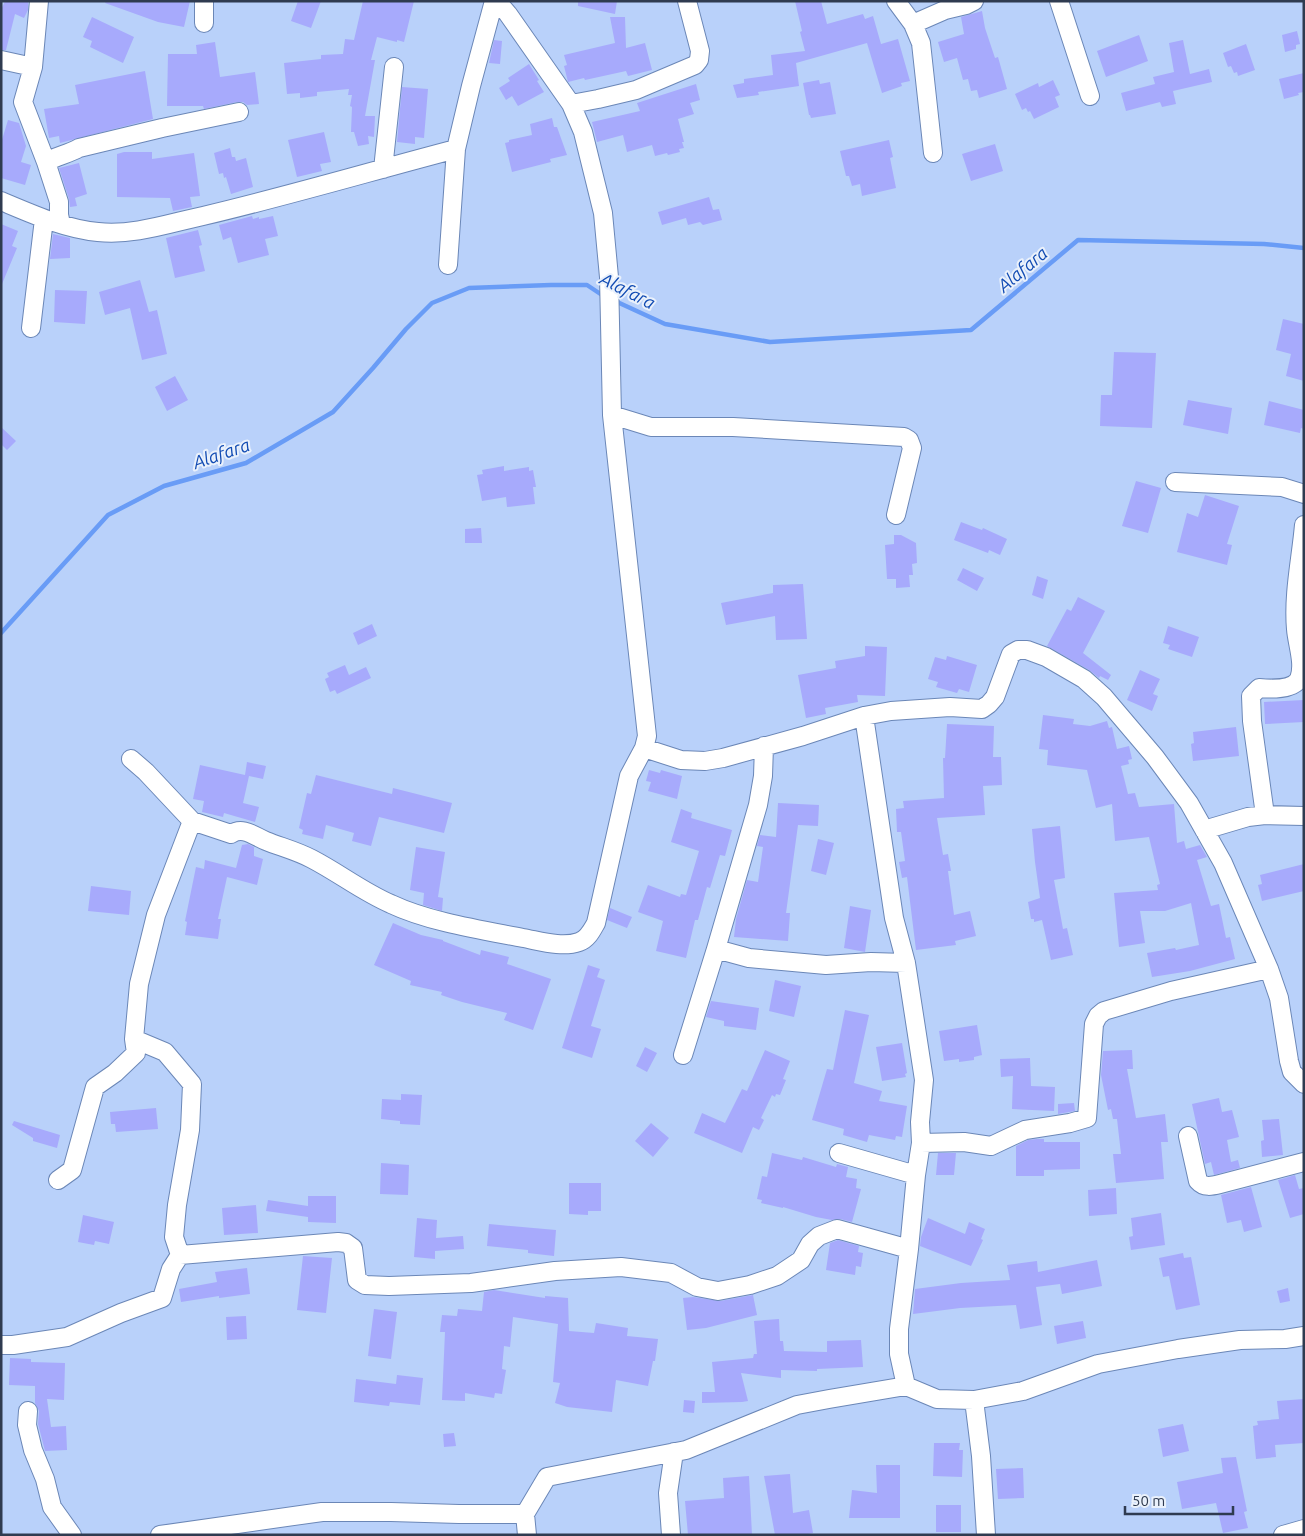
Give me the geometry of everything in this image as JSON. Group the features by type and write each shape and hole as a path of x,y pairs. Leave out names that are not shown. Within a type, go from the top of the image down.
{"street":[{"path":"38,1 32,66 23,102 59,202 61,224"},
{"path":"204,1 204,23"},
{"path":"131,759 146,772 192,821 231,834 235,831 246,831 310,858 389,904 477,930 554,944 582,942 588,936 596,923 629,776 644,748 647,736 612,415 609,277 604,213 583,132 571,104 508,14 494,1 456,149 448,265"},
{"path":"571,104 598,100 636,90 695,65 699,60 700,51 687,1"},
{"path":"896,1 913,24 921,43 933,153"},
{"path":"913,24 945,10 974,1"},
{"path":"1059,1 1090,96"},
{"path":"1,60 32,66"},
{"path":"383,168 394,67"},
{"path":"46,162 60,154 69,154 79,148 240,112"},
{"path":"1,201 61,224 98,232 122,233 271,200 456,149"},
{"path":"31,328 44,219"},
{"path":"612,415 651,427 733,427 904,437 909,440 912,448 896,515"},
{"path":"1175,482 1282,487 1304,494"},
{"path":"1265,815 1252,721 1251,696 1259,688 1271,689 1292,685 1300,678 1302,661 1296,631 1295,608 1304,525"},
{"path":"644,748 681,760 705,761 723,758 803,736 864,716 901,710 950,707 982,709 995,697 1011,654 1018,650 1027,650 1046,658 1084,679 1104,697 1155,757 1189,803 1223,863 1269,968 1279,998 1288,1061 1292,1072 1304,1084"},
{"path":"864,716 894,918 906,963 924,1080 920,1122 921,1143 899,1329 898,1354 906,1386"},
{"path":"683,1056 758,805 763,776 764,746"},
{"path":"1204,830 1248,817 1265,815 1304,816"},
{"path":"58,1180 72,1170 95,1087 115,1073 136,1053 134,1039 139,984 154,924 192,821"},
{"path":"716,949 749,958 826,965 864,962 906,963"},
{"path":"921,1143 964,1142 991,1146 1025,1130 1070,1123 1087,1118 1094,1024 1098,1016 1104,1011 1172,991 1269,968"},
{"path":"134,1039 165,1052 192,1084 190,1130 177,1206 174,1237 180,1255"},
{"path":"1188,1136 1198,1181 1204,1186 1220,1184 1304,1162"},
{"path":"840,1154 916,1175"},
{"path":"180,1255 338,1242 346,1243 353,1248 357,1280 365,1285 471,1283 555,1271 621,1267 671,1273 696,1287 718,1291 750,1285 778,1276 801,1260 810,1244 819,1236 837,1229 909,1248"},
{"path":"1,1345 68,1337 121,1313 162,1298 171,1269 180,1255"},
{"path":"527,1535 525,1514 548,1477 686,1450 797,1405 906,1386 937,1399 974,1400 1022,1391 1107,1362 1240,1340 1285,1339 1304,1336"},
{"path":"974,1400 981,1456 986,1535"},
{"path":"28,1411 27,1425 33,1450 45,1479 52,1507 72,1535"},
{"path":"671,1535 668,1493 674,1452"},
{"path":"160,1535 322,1512 525,1514"},
{"path":"1283,1535 1304,1530"}],"building":[{"path":"5,1 28,1 28,10 24,18 15,14 6,50 1,50 1,10"},
{"path":"106,1 190,1 184,27 158,22 105,3"},
{"path":"298,1 321,1 311,28 291,21"},
{"path":"363,1 414,1 404,42 377,37 371,60 375,60 365,116 375,116 374,137 368,136 369,144 358,146 354,132 351,132 352,107 350,106 352,95 348,95 349,89 317,92 317,96 300,98 300,93 287,94 284,63 321,59 321,55 343,54 345,39 354,40"},
{"path":"578,1 617,1 615,14 578,6"},
{"path":"795,1 821,1 827,24 863,14 865,19 873,16 881,44 898,39 910,81 901,83 902,86 882,93 867,43 796,63 799,86 758,92 759,95 737,98 733,85 744,83 744,79 773,75 771,55 805,51"},
{"path":"982,11 985,28 995,58 998,57 1007,89 979,98 977,90 971,91 968,79 963,80 957,58 944,62 938,42 964,34 961,17"},
{"path":"92,17 134,37 123,63 90,47 92,41 83,37"},
{"path":"610,17 625,17 626,48 645,43 652,70 628,76 626,71 568,82 564,66 567,65 564,55 615,43"},
{"path":"1297,31 1300,44 1296,45 1296,49 1285,52 1282,35"},
{"path":"1139,35 1148,61 1106,77 1097,51"},
{"path":"494,40 502,41 500,64 489,63"},
{"path":"1183,40 1190,74 1209,69 1212,82 1173,91 1176,104 1162,107 1160,102 1126,111 1121,93 1155,84 1153,77 1174,72 1169,43"},
{"path":"215,42 220,77 255,72 259,104 247,105 243,102 237,102 204,109 203,106 167,106 168,54 197,54 196,45"},
{"path":"1246,44 1255,70 1238,76 1237,72 1234,73 1231,66 1228,67 1223,53"},
{"path":"529,64 544,92 518,106 512,96 506,100 499,88 510,81 508,78"},
{"path":"145,71 153,119 60,143 59,136 49,138 44,109 79,104 75,85"},
{"path":"1304,73 1304,92 1284,99 1279,79"},
{"path":"819,80 820,84 830,82 836,114 811,118 803,83"},
{"path":"1053,80 1060,95 1055,97 1059,107 1034,119 1026,108 1022,110 1015,94 1038,83 1039,87"},
{"path":"696,84 700,100 690,103 694,114 678,119 684,142 682,142 684,148 679,149 680,152 655,156 652,145 627,152 623,135 597,142 592,122 640,111 637,103"},
{"path":"402,87 428,89 424,138 415,137 415,144 397,142"},
{"path":"552,118 554,127 557,127 567,155 550,159 551,162 512,172 505,143 509,142 509,140 532,135 530,124"},
{"path":"8,120 19,123 26,146 21,162 31,165 25,185 1,178 1,143"},
{"path":"324,132 331,162 320,164 322,171 297,177 288,140"},
{"path":"889,140 893,157 890,158 896,188 862,196 860,184 852,186 849,176 846,176 840,151"},
{"path":"995,144 1003,171 971,181 962,154"},
{"path":"230,148 232,157 235,157 236,161 246,158 253,187 231,194 226,177 224,178 223,173 219,174 214,153"},
{"path":"124,152 152,152 152,159 194,153 200,196 190,197 192,207 173,211 170,198 117,197 117,154"},
{"path":"79,163 87,194 75,198 77,206 70,207 59,168"},
{"path":"709,197 713,210 719,209 722,220 703,225 700,222 688,225 686,218 662,225 658,212"},
{"path":"252,216 253,219 259,217 259,219 273,216 278,236 265,239 269,255 238,263 231,237 223,240 219,225"},
{"path":"1,224 18,231 12,246 17,248 2,284"},
{"path":"198,230 202,245 199,246 205,271 175,278 166,238"},
{"path":"53,234 70,238 70,258 50,259"},
{"path":"140,280 149,312 157,310 167,354 142,360 130,308 105,315 99,292"},
{"path":"55,290 87,291 85,324 54,322"},
{"path":"1283,319 1304,324 1304,381 1286,376 1291,354 1276,350"},
{"path":"1114,352 1156,353 1152,428 1100,426 1101,395 1112,395"},
{"path":"175,376 188,400 167,411 155,387"},
{"path":"1188,400 1232,408 1228,434 1183,425"},
{"path":"1269,401 1304,410 1304,429 1301,428 1300,433 1264,425"},
{"path":"1,427 16,441 7,450 1,444"},
{"path":"504,466 504,471 529,467 529,471 533,470 536,487 533,487 535,504 507,507 506,497 482,501 477,475 483,474 482,470"},
{"path":"1136,481 1161,488 1148,533 1122,526"},
{"path":"1205,495 1239,506 1227,544 1232,545 1227,565 1177,552 1187,513 1198,517"},
{"path":"961,522 982,530 983,528 1007,539 1000,555 989,550 988,553 954,540"},
{"path":"481,528 482,543 465,543 465,529"},
{"path":"894,535 901,535 916,543 917,563 912,564 913,575 909,575 910,587 896,588 896,579 887,579 885,545 894,544"},
{"path":"963,568 984,578 977,591 957,580"},
{"path":"1037,576 1048,580 1043,599 1032,595"},
{"path":"803,584 807,639 776,640 775,616 726,625 721,603 773,593 773,585"},
{"path":"1078,597 1105,611 1083,653 1111,675 1108,680 1100,676 1099,678 1089,670 1047,646 1067,609 1071,611"},
{"path":"372,624 377,636 358,645 353,633"},
{"path":"1168,626 1199,637 1192,657 1168,649 1170,645 1163,643"},
{"path":"865,646 887,647 885,696 857,695 858,702 825,708 826,714 806,718 798,675 836,668 835,661 865,656"},
{"path":"947,656 977,665 969,692 959,689 957,693 936,687 938,682 928,679 935,657 946,660"},
{"path":"345,665 349,675 366,667 371,678 337,694 335,690 330,692 325,679 329,677 327,673"},
{"path":"1140,670 1160,679 1153,694 1158,696 1152,711 1127,700"},
{"path":"1304,700 1304,722 1265,724 1264,702"},
{"path":"1043,715 1074,719 1073,724 1090,726 1107,721 1109,728 1112,727 1117,749 1129,746 1132,759 1128,760 1129,764 1121,766 1128,794 1135,793 1139,807 1174,804 1177,843 1184,841 1186,849 1200,845 1207,857 1197,860 1211,906 1219,904 1226,938 1230,937 1235,959 1190,971 1152,977 1147,953 1199,945 1191,903 1165,911 1140,911 1145,943 1119,947 1114,893 1158,890 1157,885 1160,884 1149,837 1115,841 1112,804 1096,808 1087,770 1047,765 1048,750 1039,749"},
{"path":"947,724 994,726 993,757 1001,757 1002,785 983,786 985,815 937,818 943,855 948,854 951,871 948,871 954,915 970,911 976,936 955,941 956,945 916,950 907,877 902,878 899,862 905,861 901,832 897,832 896,809 904,808 903,801 944,798 943,758 945,758"},
{"path":"1236,727 1239,756 1193,761 1191,744 1194,743 1193,732"},
{"path":"247,762 266,766 263,779 249,776 243,803 259,807 255,822 224,813 223,817 202,812 204,801 193,799 200,765 245,775"},
{"path":"649,770 660,773 661,770 682,776 677,799 648,791 651,782 646,781"},
{"path":"316,775 392,794 393,788 452,803 444,833 379,817 371,846 352,841 354,833 326,825 323,839 302,834 303,830 299,828 307,793 311,794"},
{"path":"778,803 819,805 818,826 798,825 786,913 790,913 788,941 734,937 736,919 747,880 758,882 763,847 757,846 760,835 776,837"},
{"path":"681,809 692,813 691,818 732,830 725,856 720,855 710,888 707,887 698,920 695,920 686,958 656,951 663,921 638,912 648,885 680,897 681,894 686,895 699,851 671,842"},
{"path":"1060,826 1065,878 1054,880 1063,929 1067,928 1073,955 1051,960 1042,920 1034,922 1034,919 1031,919 1028,902 1040,898 1032,829"},
{"path":"818,839 834,843 826,875 811,871"},
{"path":"248,844 254,847 254,856 263,859 257,885 227,877 218,919 221,919 218,939 185,935 187,922 185,921 196,867 204,869 205,860 236,868 242,845"},
{"path":"416,847 445,852 438,897 443,898 442,911 423,905 424,893 410,890"},
{"path":"1304,864 1304,891 1262,901 1258,885 1262,884 1260,875"},
{"path":"91,886 131,891 129,915 88,911"},
{"path":"850,906 871,910 865,952 844,948"},
{"path":"610,908 632,917 627,928 607,920"},
{"path":"393,923 421,935 443,940 480,955 481,950 509,957 507,964 551,979 533,1030 504,1020 507,1013 462,1002 441,995 442,992 410,985 411,981 374,965"},
{"path":"588,965 600,969 597,977 605,980 591,1026 601,1029 592,1058 562,1048"},
{"path":"775,980 801,986 794,1017 769,1011"},
{"path":"711,1001 759,1008 756,1030 724,1026 724,1021 706,1017"},
{"path":"845,1010 869,1015 854,1083 882,1091 879,1101 907,1106 902,1137 896,1136 895,1140 869,1135 867,1142 843,1135 844,1129 812,1120 827,1069 833,1070"},
{"path":"977,1025 982,1055 974,1057 974,1060 944,1061 939,1031"},
{"path":"902,1043 906,1077 882,1081 876,1047"},
{"path":"645,1047 657,1053 647,1072 636,1066"},
{"path":"765,1050 790,1061 783,1079 786,1080 780,1095 776,1094 775,1097 772,1095 761,1118 764,1120 759,1130 753,1127 742,1153 694,1133 702,1113 725,1123 742,1089 747,1091"},
{"path":"1132,1050 1133,1069 1127,1069 1136,1118 1165,1114 1168,1142 1161,1142 1164,1179 1116,1183 1113,1154 1121,1154 1117,1119 1113,1119 1111,1109 1108,1110 1101,1075 1103,1051"},
{"path":"1030,1058 1031,1086 1055,1087 1054,1111 1012,1109 1013,1076 1001,1077 1000,1059"},
{"path":"401,1094 422,1095 420,1125 400,1124 400,1121 381,1119 382,1099 401,1100"},
{"path":"1219,1098 1222,1112 1232,1110 1239,1137 1227,1140 1231,1162 1238,1160 1240,1168 1214,1175 1211,1162 1205,1164 1192,1104"},
{"path":"1074,1103 1075,1111 1058,1114 1058,1104"},
{"path":"156,1108 158,1129 116,1132 115,1124 111,1124 110,1112"},
{"path":"1279,1119 1283,1155 1262,1157 1261,1141 1264,1140 1262,1120"},
{"path":"14,1121 60,1135 57,1148 33,1141 33,1138 12,1125"},
{"path":"651,1123 669,1138 653,1157 635,1141"},
{"path":"1044,1139 1044,1142 1080,1142 1080,1169 1044,1170 1044,1176 1016,1176 1016,1146 1028,1140"},
{"path":"772,1153 802,1160 803,1157 836,1167 837,1164 848,1167 846,1177 857,1179 856,1188 861,1189 852,1222 816,1217 783,1207 761,1203 762,1200 757,1199 762,1176 767,1177"},
{"path":"938,1153 956,1153 954,1175 936,1175"},
{"path":"381,1163 409,1165 408,1195 380,1194"},
{"path":"1295,1175 1299,1189 1304,1188 1304,1214 1290,1218 1278,1180"},
{"path":"569,1183 601,1183 601,1211 588,1211 588,1215 569,1214"},
{"path":"1251,1187 1262,1227 1244,1232 1241,1220 1227,1223 1221,1195"},
{"path":"1116,1188 1117,1214 1089,1216 1088,1190"},
{"path":"308,1196 336,1196 336,1223 308,1222 308,1217 266,1211 268,1200 308,1206"},
{"path":"256,1205 258,1233 224,1235 222,1208"},
{"path":"1161,1213 1165,1245 1131,1250 1129,1237 1133,1236 1131,1218"},
{"path":"83,1215 114,1222 109,1244 95,1241 94,1245 78,1242"},
{"path":"417,1218 437,1220 436,1238 463,1236 464,1249 435,1251 435,1259 414,1257"},
{"path":"928,1218 965,1234 969,1222 985,1229 981,1239 983,1240 971,1266 920,1246 921,1237"},
{"path":"489,1224 556,1230 554,1256 528,1253 528,1250 487,1246"},
{"path":"838,1240 859,1246 858,1252 863,1253 861,1267 856,1266 855,1275 826,1270 830,1243"},
{"path":"1183,1253 1184,1258 1191,1257 1200,1305 1176,1310 1169,1276 1163,1277 1159,1258"},
{"path":"303,1256 332,1258 326,1313 297,1310"},
{"path":"1097,1260 1102,1286 1062,1294 1060,1284 1036,1287 1042,1325 1020,1329 1016,1305 960,1308 913,1314 915,1289 961,1283 1010,1280 1007,1265 1037,1261 1038,1272"},
{"path":"247,1268 250,1294 219,1298 219,1296 181,1302 179,1289 217,1282 215,1272"},
{"path":"1288,1288 1290,1301 1280,1303 1277,1291"},
{"path":"494,1290 545,1298 545,1296 568,1298 569,1331 594,1333 596,1323 628,1328 627,1336 658,1339 655,1361 653,1361 648,1386 616,1380 612,1412 567,1407 555,1403 560,1383 553,1382 558,1324 513,1317 510,1347 504,1346 502,1369 506,1370 502,1394 495,1393 494,1398 465,1393 465,1401 442,1400 445,1332 440,1332 442,1315 457,1316 458,1309 482,1311 484,1292"},
{"path":"753,1295 757,1315 706,1328 687,1330 683,1298 693,1297 720,1301"},
{"path":"374,1309 397,1312 391,1359 368,1356"},
{"path":"246,1316 247,1339 227,1340 226,1317"},
{"path":"779,1319 780,1341 783,1341 784,1351 827,1352 827,1341 861,1340 863,1367 817,1369 817,1371 781,1370 781,1378 741,1373 748,1401 702,1403 702,1392 715,1392 712,1362 753,1358 754,1354 757,1354 754,1321"},
{"path":"1083,1321 1086,1338 1057,1344 1054,1326"},
{"path":"10,1358 31,1359 31,1362 65,1363 64,1400 47,1399 51,1427 66,1426 67,1450 45,1451 38,1424 39,1411 35,1403 35,1386 9,1385"},
{"path":"397,1375 423,1378 420,1405 390,1402 389,1406 354,1402 356,1379 396,1384"},
{"path":"1304,1399 1304,1443 1275,1445 1276,1457 1256,1459 1253,1426 1258,1425 1257,1421 1279,1419 1277,1401"},
{"path":"684,1400 695,1401 694,1413 683,1412"},
{"path":"1183,1424 1189,1451 1163,1457 1158,1429"},
{"path":"454,1433 456,1446 444,1447 443,1434"},
{"path":"934,1443 960,1443 959,1450 963,1450 962,1477 933,1476"},
{"path":"1236,1457 1247,1511 1244,1512 1248,1528 1223,1533 1216,1503 1182,1509 1177,1482 1223,1473 1221,1458"},
{"path":"876,1465 900,1465 900,1518 849,1518 852,1490 877,1493"},
{"path":"1023,1468 1024,1498 998,1499 996,1469"},
{"path":"790,1474 793,1513 809,1510 813,1533 775,1535 764,1476"},
{"path":"749,1476 752,1535 688,1535 685,1501 724,1498 723,1478"},
{"path":"936,1505 961,1505 961,1532 936,1532"}],"waterway":[{"name":"Alafara","path":"615,301 665,324 770,342 971,330 1078,240 1264,244 1304,248"},
{"name":"Alafara","path":"1,633 108,515 164,486 246,463 333,412 406,329 432,303 469,288 551,285 587,285 605,297"}]}
